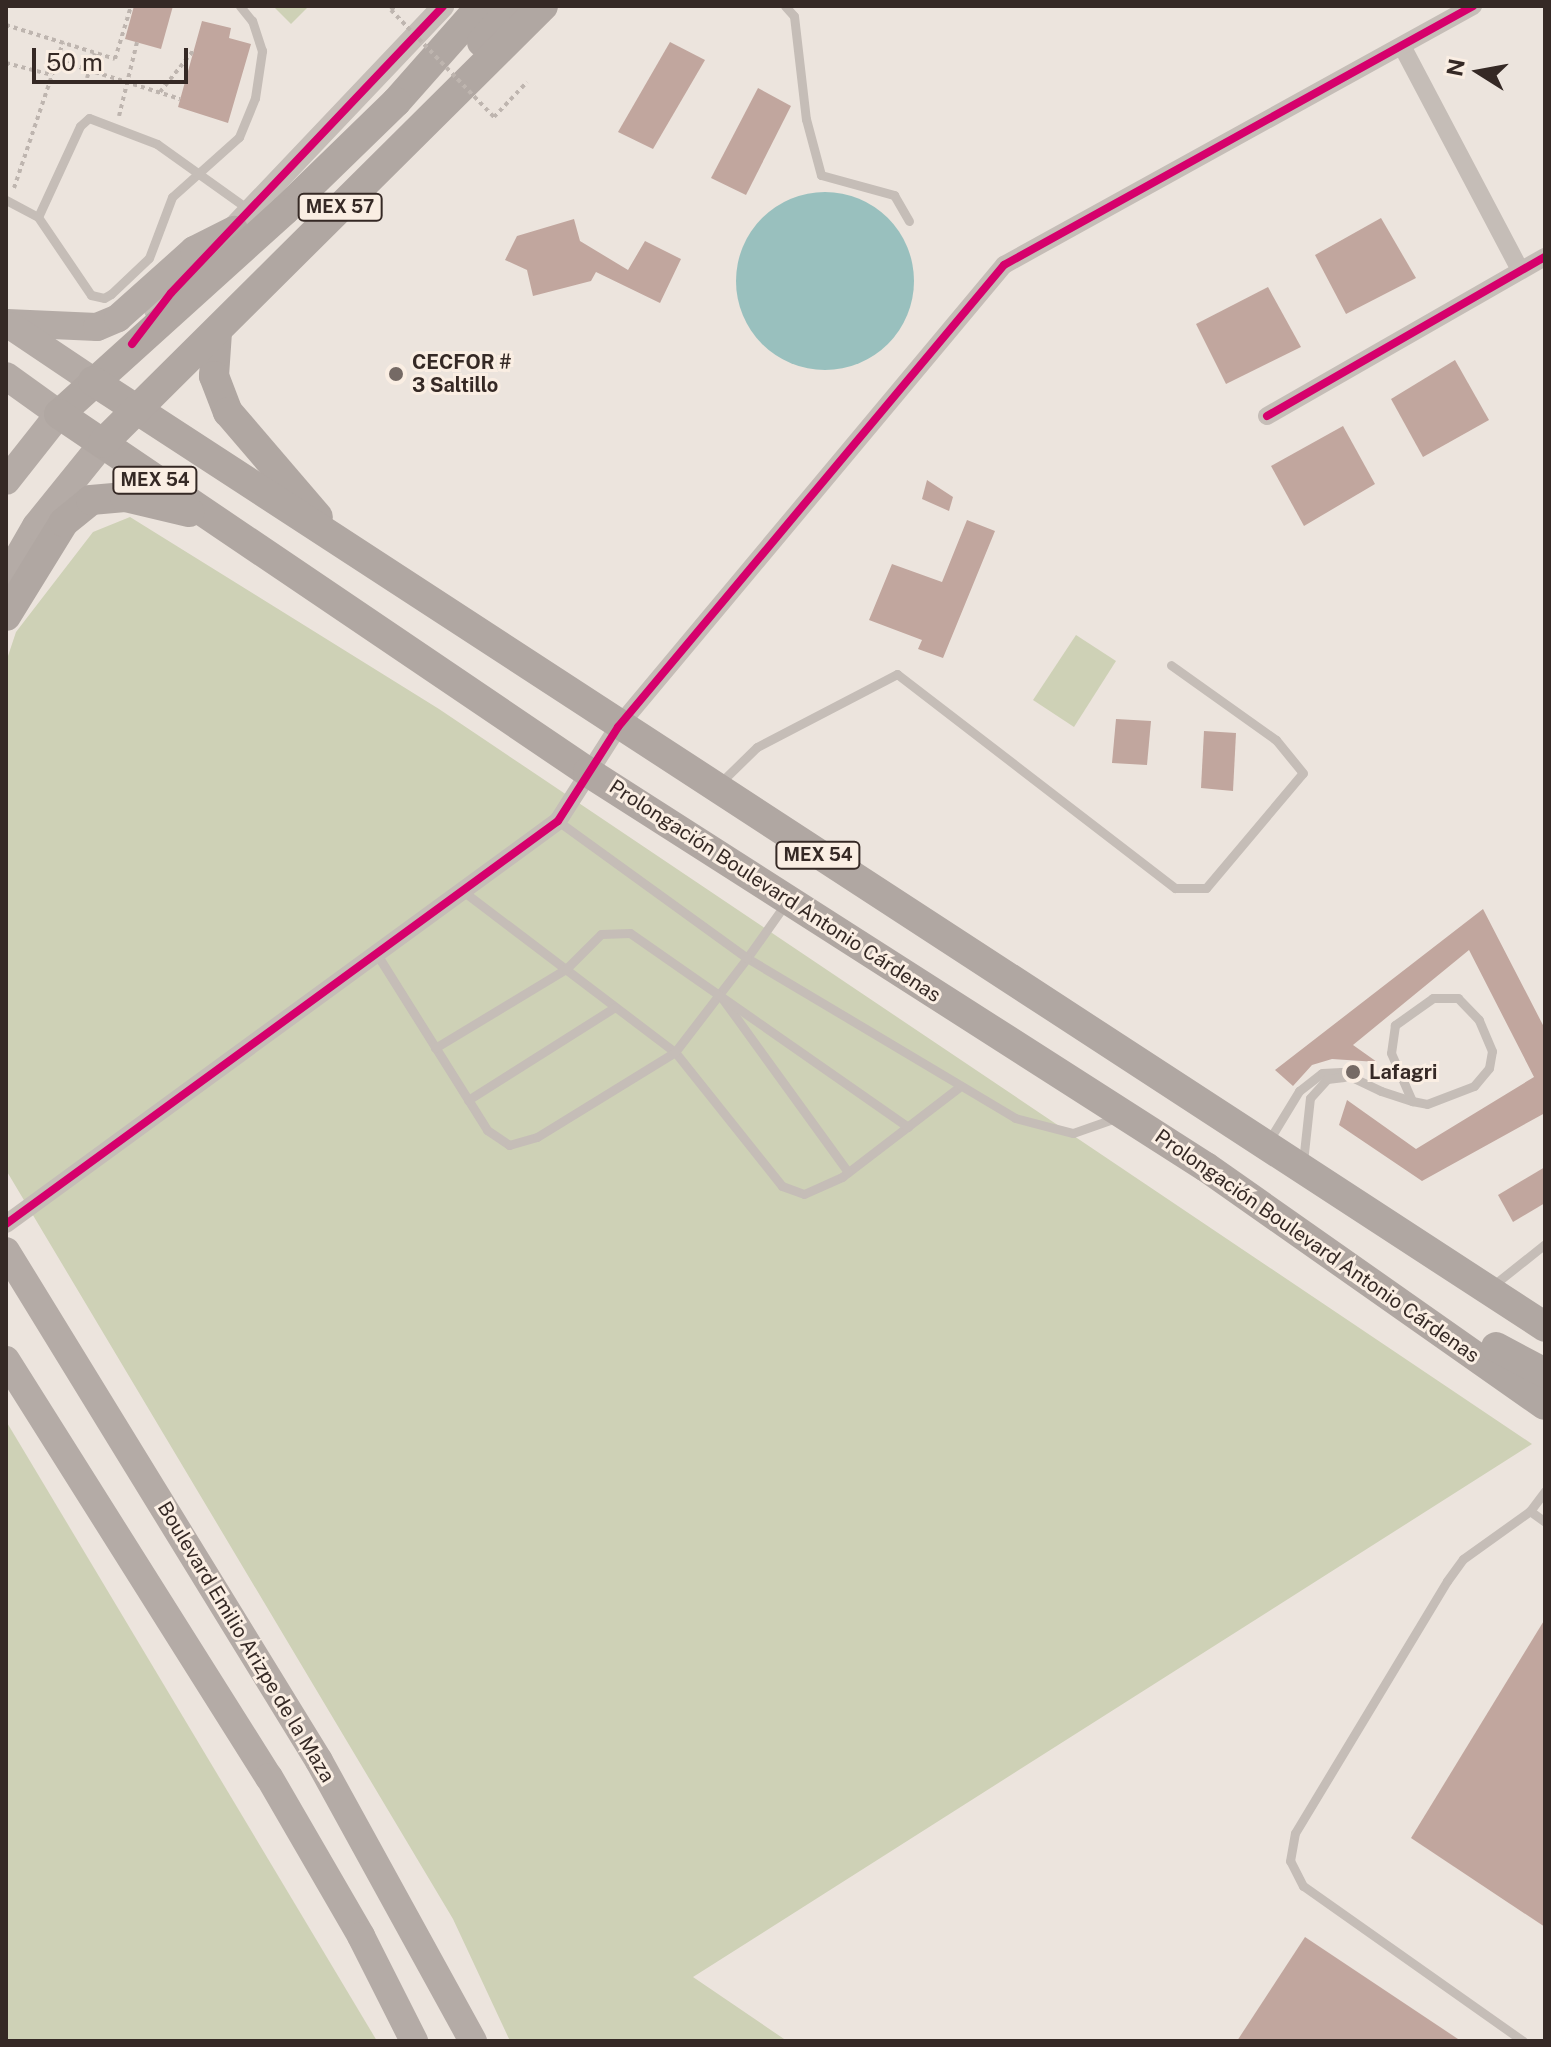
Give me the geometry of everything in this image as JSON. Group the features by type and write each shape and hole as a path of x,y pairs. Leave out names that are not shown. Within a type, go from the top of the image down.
{"highway":[{"name":"MEX 57","path":"59,414 132,344 186,303 285,210 396,102 481,6"},
{"path":"446,100 458,69 514,6"},
{"name":"MEX 57","path":"103,443 543,6"},
{"path":"217,332 214,376 228,412 334,537"},
{"name":"MEX 54","path":"93,381 618,727 1545,1327"},
{"name":"Prolongación Boulevard Antonio Cárdenas","path":"59,414 206,517 588,772 1125,1115 1545,1405"},
{"path":"6,616 64,522 91,500 125,497 206,517"},
{"path":"1305,1238 1364,1259 1514,1359 1545,1373"}],"main road":[{"path":"7,323 97,327 118,318 194,250 242,220"},
{"name":"MEX 54","path":"7,323 93,381"},
{"name":"Prolongación Boulevard Antonio Cárdenas","path":"6,376 59,414"},
{"path":"6,481 59,414"},
{"path":"6,578 36,526 103,443"},
{"name":"Boulevard Emilio Arizpe de la Maza","path":"6,1251 319,1761 473,2041"},
{"path":"6,1360 269,1777 361,1936 414,2041"}],"street":[{"path":"132,344 148,318 443,6"},
{"path":"6,1224 378,956 558,821 618,727 1004,265 1473,6"},
{"path":"1402,46 1520,270"},
{"path":"1267,416 1545,257"}],"lane":[{"path":"6,200 38,217 91,295 104,298 149,258 172,197 202,174 239,137 255,98 262,51 252,21 240,6"},
{"path":"785,6 794,16 806,119 821,175 894,195 909,221"},
{"path":"38,217 84,121 117,126 157,144 202,174 242,220"},
{"path":"715,788 757,747 897,674 1175,888 1206,888 1303,773 1276,740 1171,665"},
{"path":"558,821 747,958 958,1088 1015,1118 1073,1133 1125,1115"},
{"path":"464,892 675,1052 782,1186 804,1194 848,1172 958,1088"},
{"path":"378,956 487,1130 509,1145 537,1137 675,1052 788,900"},
{"path":"435,1048 566,969 601,934 630,933 908,1127"},
{"path":"717,992 848,1172"},
{"path":"1266,1146 1306,1083 1329,1071 1412,1101 1427,1104 1451,1099 1474,1086 1489,1068 1490,1042 1472,1008 1458,998 1433,998 1395,1025 1391,1053 1412,1101"},
{"path":"468,1100 615,1007"},
{"path":"1303,1170 1310,1098 1327,1079 1352,1077"},
{"path":"1487,1290 1545,1244"},
{"path":"1523,2041 1303,1886 1290,1861 1295,1833 1447,1581 1463,1559 1530,1511 1545,1491"},
{"path":"1530,1511 1545,1522"}],"path":[{"path":"6,25 115,59 131,6"},
{"path":"393,8 494,117 527,82"},
{"path":"19,172 63,42"},
{"path":"117,126 137,42"},
{"path":"160,92 193,51"},
{"path":"87,78 95,53"},
{"path":"57,60 180,99"},
{"path":"6,63 52,75"}],"green space":[{"path":"273,6 309,6 291,24"},
{"path":"130,517 439,709 1532,1444 693,1977 787,2041 510,2041 453,1919 6,1170 6,662 16,632 93,532"},
{"path":"1076,635 1116,661 1074,727 1033,700"},
{"path":"6,1421 377,2041 6,2041"}],"water":[{"path":"825,192 859,198 888,218 908,247 914,281 908,315 888,344 859,364 825,370 791,364 762,344 742,315 736,281 742,247 762,218 791,198"}],"building":[{"path":"134,6 173,6 161,49 125,39"},
{"path":"202,21 231,28 229,38 251,44 228,123 178,107"},
{"path":"670,42 705,60 653,149 618,132"},
{"path":"758,88 791,106 746,195 711,178"},
{"path":"1381,218 1416,278 1346,314 1315,255"},
{"path":"574,219 580,241 628,270 645,241 681,259 660,303 596,272 591,281 533,296 527,270 505,260 517,236"},
{"path":"1268,287 1301,347 1226,384 1196,324"},
{"path":"1455,360 1489,420 1423,457 1391,399"},
{"path":"1343,426 1375,484 1304,526 1271,466"},
{"path":"927,480 953,497 949,511 922,499"},
{"path":"967,520 995,531 943,658 918,649 922,640 869,620 892,564 942,582"},
{"path":"1116,719 1151,721 1147,765 1112,763"},
{"path":"1204,731 1236,733 1233,791 1201,788"},
{"path":"1483,909 1545,1029 1545,1113 1422,1181 1339,1125 1347,1100 1416,1149 1534,1077 1469,950 1353,1045 1377,1062 1332,1059 1312,1065 1293,1086 1275,1070"},
{"path":"1545,1167 1545,1203 1513,1222 1498,1195"},
{"path":"1545,1619 1545,1927 1411,1838"},
{"path":"1305,1937 1461,2041 1237,2041"}],"cycle path":[{"path":"132,344 171,293 443,6"},
{"path":"6,1224 558,821 618,727 1004,265 1473,6"},
{"path":"1267,416 1545,257"}],"place":[{"name":"CECFOR # 3 Saltillo","path":"396,374"},
{"name":"Lafagri","path":"1353,1072"}]}
